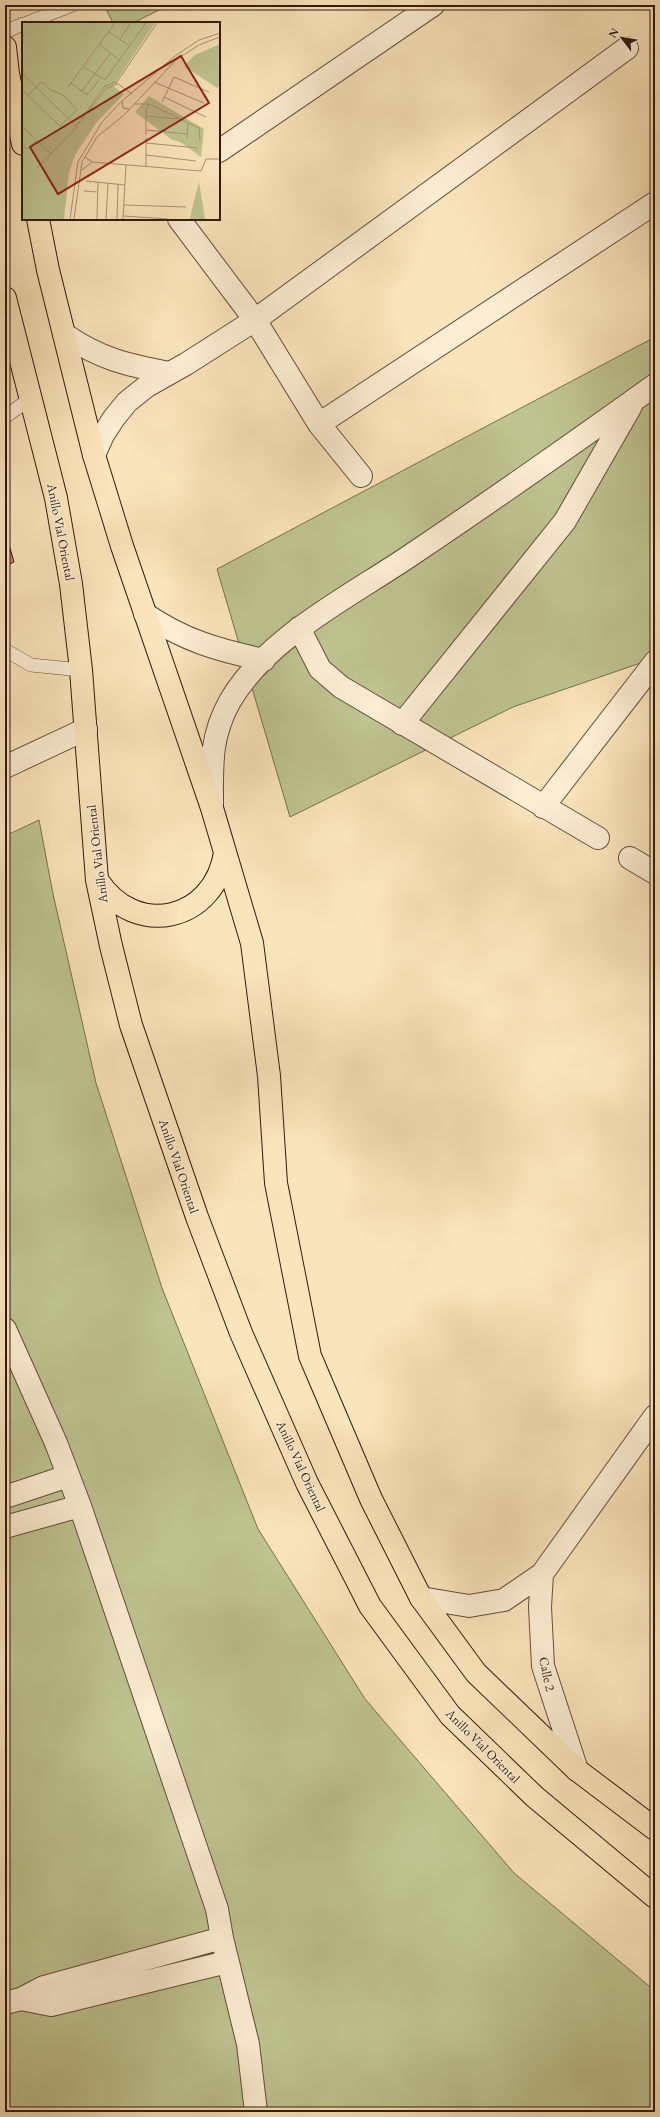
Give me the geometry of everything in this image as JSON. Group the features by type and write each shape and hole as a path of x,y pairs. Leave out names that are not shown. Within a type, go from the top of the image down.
{"highway":[{"path":"5,47 8,74 22,139"},
{"path":"38,220 48,270 94,454 145,614 212,808 252,943 269,1076 276,1183 310,1356 371,1499 421,1598 476,1673 577,1770 655,1829"},
{"name":"Anillo Vial Oriental","path":"5,298 56,498 71,584 81,670 97,880 131,1025 200,1224 241,1333 304,1476 370,1606 450,1715 535,1797 655,1896"},
{"path":"97,880 112,899 134,912 146,915 171,914 194,905 212,888 223,866 225,853"}],"street":[{"path":"220,150 433,5"},
{"path":"94,454 103,435 127,402 147,386 255,320 627,48"},
{"path":"319,424 655,203"},
{"path":"180,220 255,320 319,424 361,476"},
{"path":"64,334 102,357 126,364 169,373"},
{"path":"212,808 212,750 220,720 246,678 264,660 299,628 409,556 655,385"},
{"path":"402,724 565,521 634,400"},
{"path":"145,614 161,625 201,645 264,660"},
{"path":"299,628 320,670 341,687 598,838"},
{"path":"543,807 655,662"},
{"path":"5,767 86,728"},
{"path":"630,858 655,873"},
{"path":"5,1329 56,1443 80,1506 217,1909 227,1962 248,2044 256,2112"},
{"path":"421,1598 469,1606 504,1600 542,1574 655,1416"},
{"path":"5,1497 68,1476"},
{"path":"5,1527 80,1506"},
{"name":"Calle 2","path":"542,1574 540,1607 543,1666 577,1770"},
{"path":"13,2001 44,1986 222,1938"},
{"path":"13,2001 51,2005 227,1962"}],"lane":[{"path":"30,22 72,5"},
{"path":"5,32 22,24"},
{"path":"5,417 31,398"},
{"path":"5,650 31,665 81,670"}],"green space":[{"path":"104,5 169,5 135,22 112,22"},
{"path":"655,337 655,658 513,707 290,817 217,569"},
{"path":"39,820 53,894 96,1083 162,1288 258,1529 365,1699 514,1873 655,1991 655,2112 5,2112 5,836"}],"building":[{"path":"5,531 14,562 5,566"}]}
